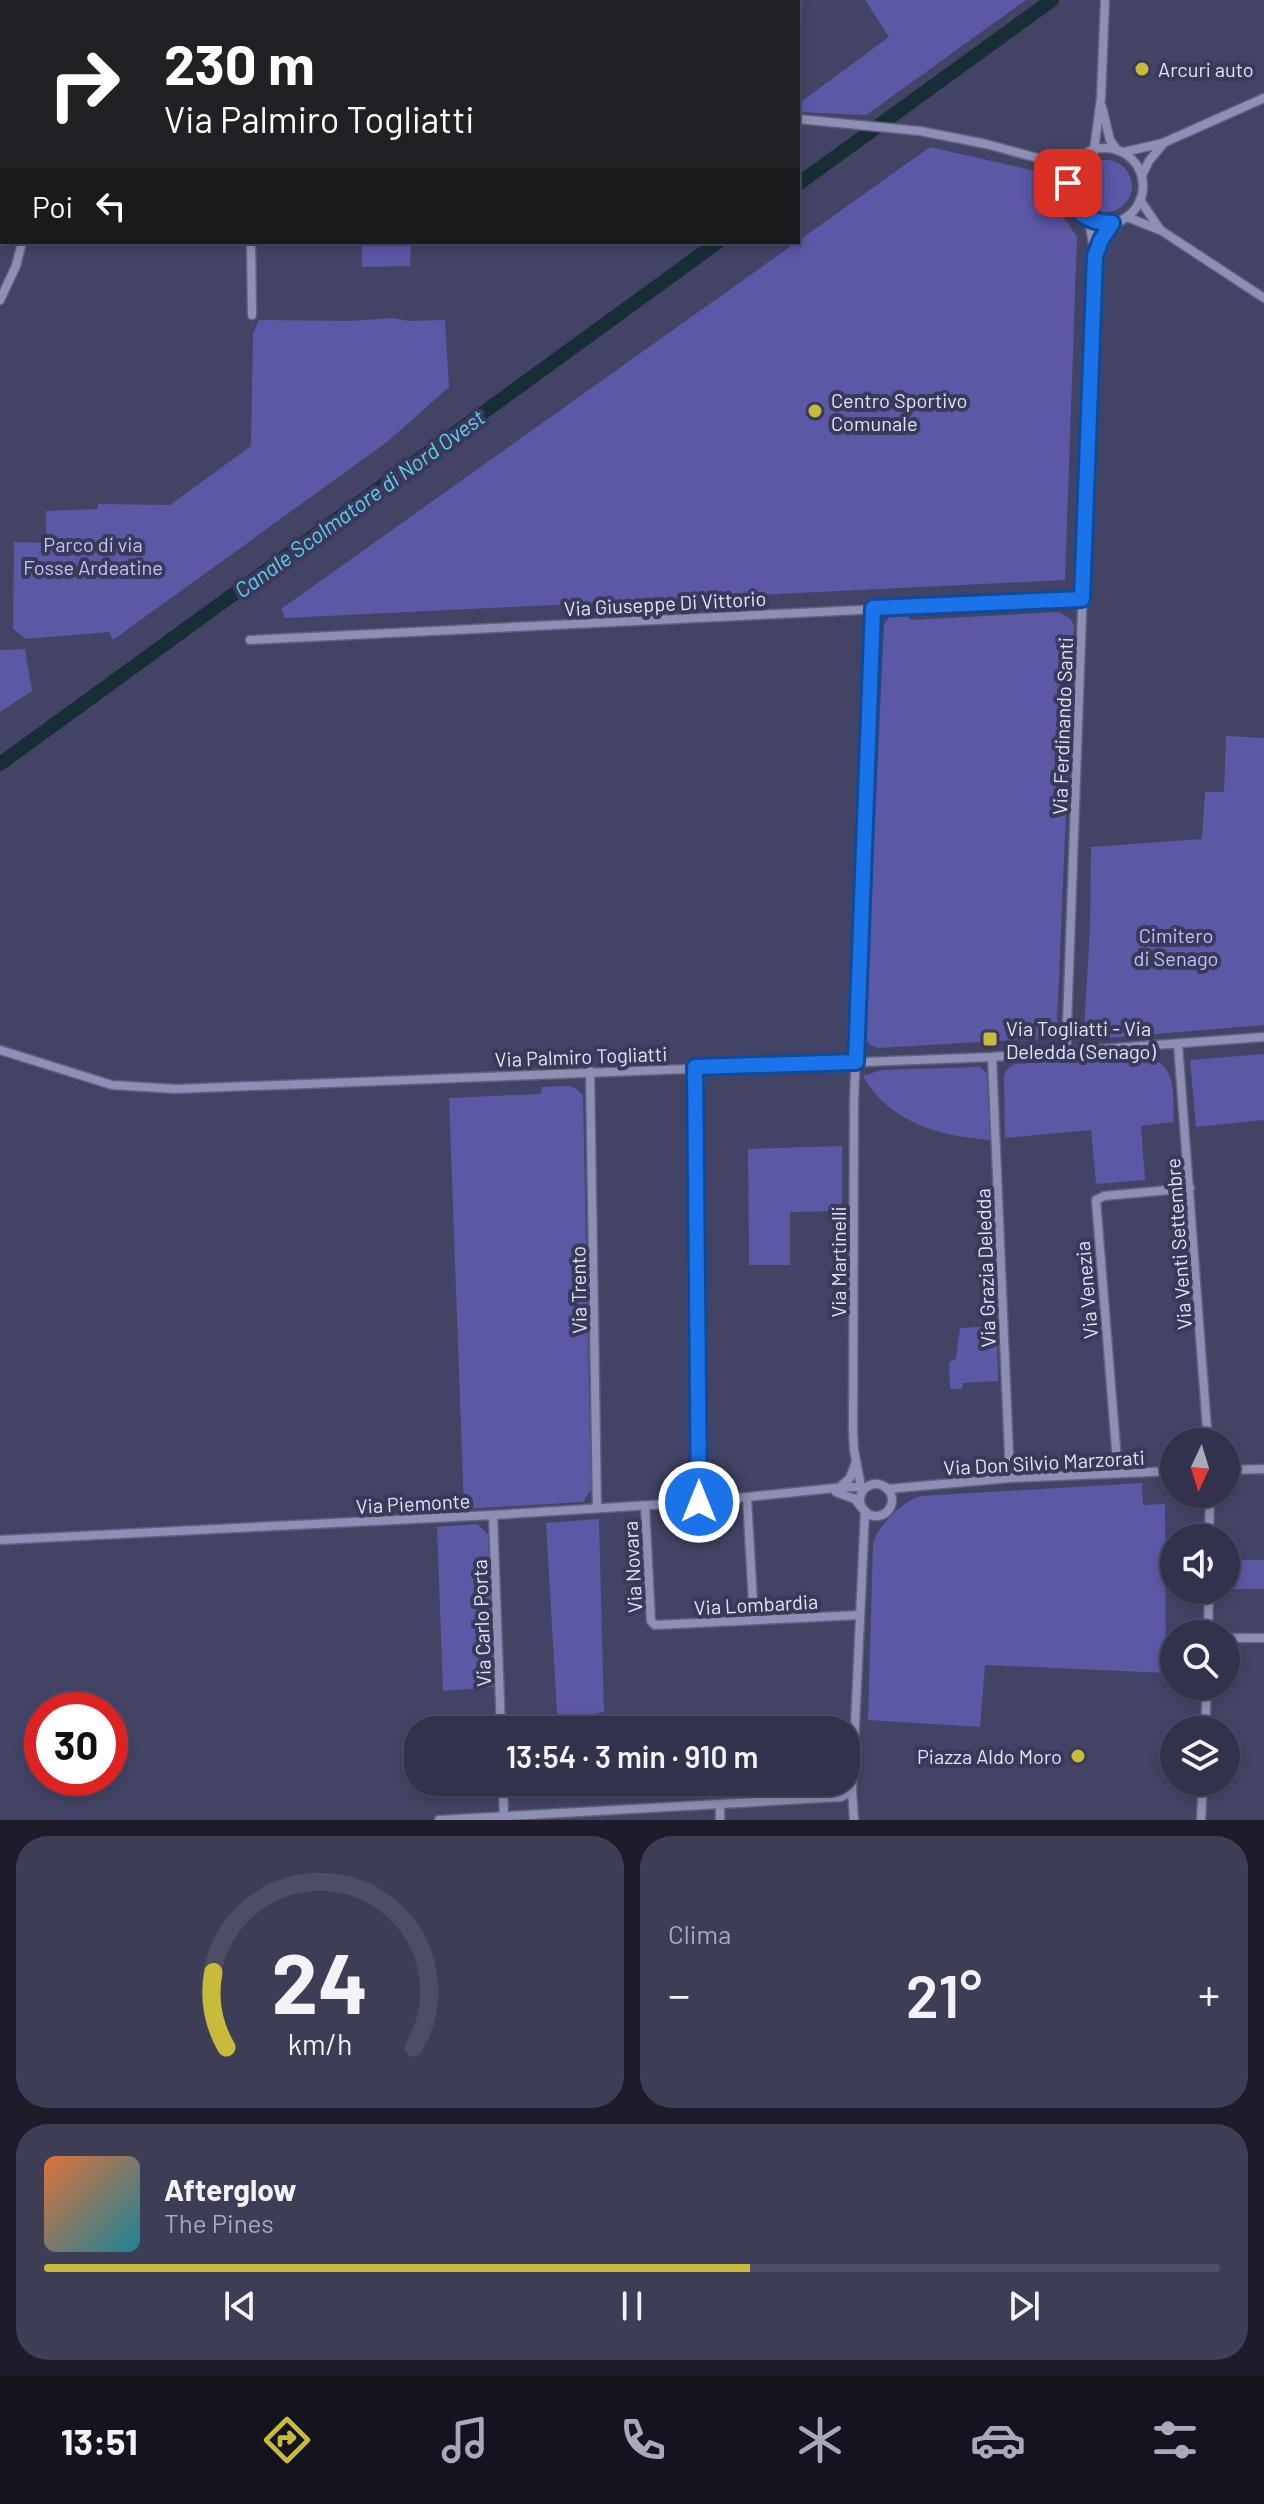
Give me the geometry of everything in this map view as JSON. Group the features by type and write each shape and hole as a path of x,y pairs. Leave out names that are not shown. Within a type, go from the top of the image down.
{"street":[{"path":"1094,150 1101,98 1105,0"},
{"path":"1101,98 1108,131 1119,151"},
{"path":"1119,151 1163,143 1264,98"},
{"path":"801,121 904,129 986,144 1045,160 1079,159 1102,148 1119,151 1130,157 1142,175 1140,200 1127,217 1112,223 1100,223 1089,220 1073,205 1068,183 1079,159"},
{"path":"1142,175 1163,143"},
{"path":"1045,160 1068,183"},
{"path":"1140,200 1162,231"},
{"path":"1127,217 1162,231 1264,298"},
{"name":"Via Ferdinando Santi","path":"1066,1052 1095,256 1089,220"},
{"name":"Via Ferdinando Santi","path":"1095,256 1112,223"},
{"path":"0,300 16,266 22,244"},
{"path":"251,244 252,315"},
{"name":"Via Giuseppe Di Vittorio","path":"250,640 1082,599"},
{"name":"Via Martinelli","path":"862,1489 853,1431 854,1101 873,608"},
{"name":"Via Palmiro Togliatti","path":"0,1050 87,1079 145,1089 992,1057 1264,1037"},
{"name":"Via Venti Settembre","path":"1178,1044 1207,1428"},
{"name":"Via Grazia Deledda","path":"992,1057 1010,1478"},
{"path":"695,1067 699,1502"},
{"name":"Via Trento","path":"590,1071 597,1508"},
{"name":"Via Venezia","path":"1118,1473 1096,1200 1104,1196 1190,1188"},
{"path":"832,1489 850,1478 856,1462 875,1485 887,1489 891,1500 889,1509 869,1527 864,1539"},
{"path":"1240,1470 1264,1469"},
{"name":"Via Don Silvio Marzorati","path":"887,1489 1010,1478 1160,1472"},
{"path":"855,1716 864,1539 860,1499 862,1489 875,1485"},
{"name":"Via Don Silvio Marzorati","path":"891,1500 915,1487"},
{"path":"832,1489 855,1499 863,1510 873,1516 879,1516"},
{"name":"Via Piemonte","path":"0,1540 493,1515 862,1489"},
{"path":"747,1498 754,1620"},
{"name":"Via Novara","path":"645,1506 651,1621 655,1625"},
{"name":"Via Carlo Porta","path":"493,1515 500,1716"},
{"name":"Via Lombardia","path":"655,1625 860,1615"},
{"path":"1240,1638 1264,1638"},
{"path":"503,1796 504,1818"},
{"path":"439,1820 588,1816 843,1796"},
{"path":"854,1796 854,1820"},
{"path":"1201,1820 1202,1796"},
{"path":"720,1804 720,1820"}],"green space":[{"path":"865,0 1026,0 866,115 800,112 800,103 889,37"},
{"name":"Centro Sportivo Comunale","path":"930,147 1040,172 1049,182 1055,205 1077,237 1065,580 285,618 281,609 794,244 800,244 800,240"},
{"path":"1106,160 1124,168 1132,186 1124,204 1106,212 1088,204 1080,186 1088,168"},
{"path":"362,244 411,244 410,266 362,267"},
{"name":"Parco di via Fosse Ardeatine","path":"259,320 445,320 449,387 387,442 113,640 109,632 26,639 13,629 14,542 46,543 46,511 98,509 98,504 170,505 251,446 253,334"},
{"path":"905,612 911,620 1059,612 1074,625 1057,1023 1050,1038 878,1048 870,1045 865,1038 884,625 889,617"},
{"path":"25,649 32,691 0,712 0,650"},
{"name":"Cimitero di Senago","path":"1226,736 1264,738 1264,1025 1095,1039 1084,1031 1091,847 1202,839 1205,792 1224,792"},
{"path":"1264,1054 1264,1120 1196,1127 1190,1060"},
{"path":"1141,1055 1153,1059 1168,1072 1174,1122 1141,1126 1145,1180 1096,1184 1091,1130 1005,1138 1004,1078 1006,1071 1015,1064"},
{"path":"980,1067 987,1074 990,1140 953,1135 901,1116 874,1092 863,1076 881,1070"},
{"path":"568,1086 583,1095 591,1489 583,1502 464,1509 449,1098 541,1094 542,1087"},
{"path":"842,1146 842,1211 790,1212 790,1265 749,1265 748,1149"},
{"path":"997,1326 998,1381 963,1383 962,1389 950,1389 949,1362 956,1359 960,1328"},
{"path":"1142,1483 1143,1505 1160,1504 1160,1508 1165,1508 1165,1524 1160,1524 1160,1604 1166,1604 1166,1620 1160,1620 1160,1673 985,1665 980,1727 868,1720 873,1543 880,1529 899,1508 921,1496"},
{"path":"599,1519 604,1712 597,1713 597,1716 557,1716 546,1523"},
{"path":"477,1524 488,1534 493,1687 443,1691 437,1527"},
{"path":"1240,1560 1264,1560 1264,1589 1240,1589"}],"waterway":[{"name":"Canale Scolmatore di Nord Ovest","path":"800,183 1052,0"},
{"name":"Canale Scolmatore di Nord Ovest","path":"0,764 715,244"}],"place":[{"name":"Arcuri auto","path":"1142,69"},
{"name":"Centro Sportivo Comunale","path":"815,411"},
{"name":"Via Togliatti - Via Deledda (Senago)","path":"990,1039"},
{"name":"Piazza Aldo Moro","path":"1078,1756"}],"route":[{"path":"699,1502 695,1067 856,1062 873,608 1082,599 1095,256 1112,223 1089,220 1080,213 1073,205 1068,183"}]}
